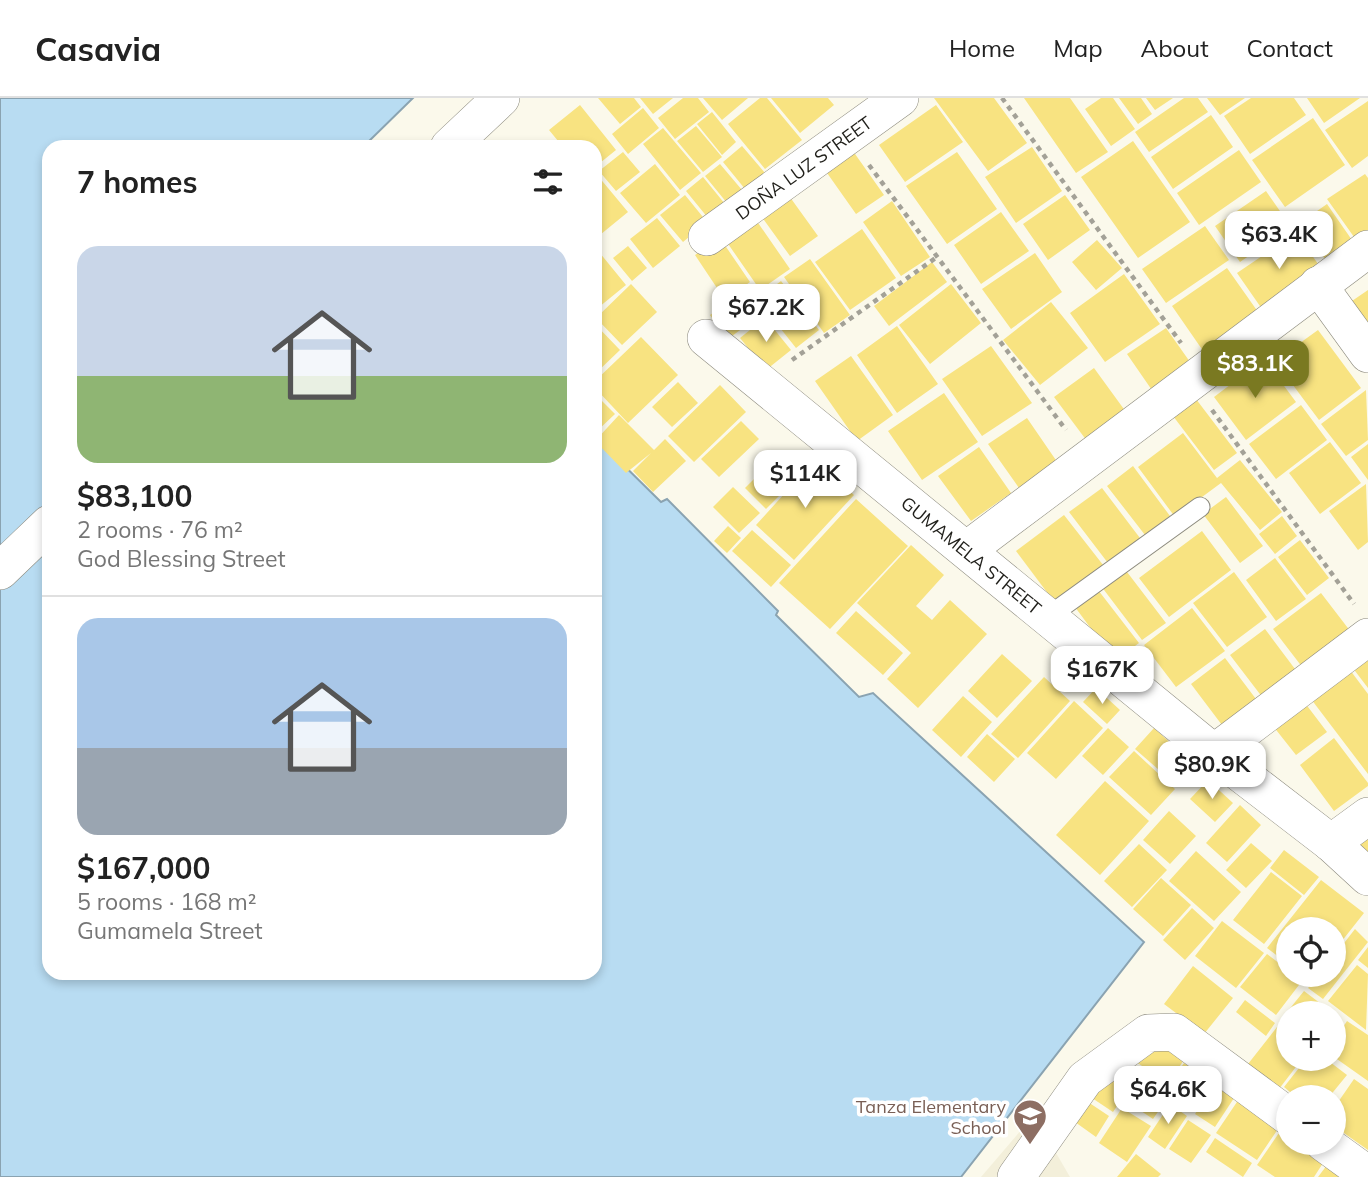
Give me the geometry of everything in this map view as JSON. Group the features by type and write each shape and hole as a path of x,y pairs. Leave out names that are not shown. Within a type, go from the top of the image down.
{"street":[{"path":"457,140 502,98"},
{"name":"DOÑA LUZ STREET","path":"707,237 900,98"},
{"path":"968,549 1368,249"},
{"path":"1318,285 1368,354"},
{"name":"GUMAMELA STREET","path":"706,338 968,549 1213,753 1331,843 1368,877"},
{"path":"0,571 42,531"},
{"path":"1213,753 1364,624"},
{"path":"1331,843 1368,816"},
{"path":"1016,1177 1085,1079 1148,1033 1174,1032 1276,1107"},
{"path":"1340,1155 1368,1175"}],"lane":[{"path":"1049,616 1200,507"}],"path":[{"path":"1002,98 1197,377 1364,624"},
{"path":"847,136 1088,459"},
{"path":"760,382 937,257"}],"shaded area":[{"name":"Tanza Elementary School","path":"1034,1115 1070,1177 981,1177"}],"water":[{"path":"0,98 413,98 370,140 42,140 42,980 602,980 602,444 661,502 667,499 778,611 776,615 859,697 873,693 1144,942 961,1177 0,1177"}],"building":[{"path":"598,98 634,98 641,107 620,124"},
{"path":"640,98 673,98 653,114"},
{"path":"683,98 698,98 709,112 675,139 658,118"},
{"path":"703,98 748,98 722,120"},
{"path":"760,98 767,98 802,140 765,169 728,124"},
{"path":"771,98 828,98 834,105 800,133"},
{"path":"934,98 994,98 1027,143 988,171"},
{"path":"1024,98 1070,98 1108,152 1076,173"},
{"path":"1101,98 1113,98 1135,129 1111,146 1085,109"},
{"path":"1119,98 1141,98 1152,114 1138,124"},
{"path":"1146,98 1173,98 1155,110"},
{"path":"1184,98 1198,98 1208,112 1149,152 1135,132"},
{"path":"1207,98 1245,98 1220,115"},
{"path":"1251,98 1294,98 1306,115 1250,154 1224,116"},
{"path":"1307,98 1360,98 1324,123"},
{"path":"1368,101 1368,156 1352,168 1325,130"},
{"path":"580,105 616,150 602,161 602,140 557,140 549,130"},
{"path":"936,105 963,142 905,182 879,145"},
{"path":"643,108 659,128 628,154 612,134"},
{"path":"712,112 736,142 722,155 697,124"},
{"path":"1211,115 1233,147 1173,189 1151,157"},
{"path":"1313,118 1345,165 1285,207 1252,160"},
{"path":"696,126 722,157 703,172 677,141"},
{"path":"663,128 701,173 680,190 643,144"},
{"path":"1133,141 1190,222 1138,258 1081,177"},
{"path":"848,144 884,195 856,214 820,163"},
{"path":"742,146 765,173 745,189 723,162"},
{"path":"1032,147 1062,191 1016,223 985,177"},
{"path":"1239,150 1261,182 1199,225 1177,193"},
{"path":"623,152 640,172 616,191 602,175 602,169"},
{"path":"957,152 997,209 947,244 906,186"},
{"path":"655,164 680,195 646,223 620,193"},
{"path":"720,164 742,190 727,203 705,176"},
{"path":"1365,174 1368,178 1368,238 1359,244 1327,199"},
{"path":"703,177 725,204 708,218 686,191"},
{"path":"602,181 628,212 602,233"},
{"path":"1266,191 1291,227 1240,262 1215,226"},
{"path":"787,193 818,236 790,256 759,213"},
{"path":"685,195 707,222 683,242 660,215"},
{"path":"1065,195 1090,230 1048,260 1023,224"},
{"path":"892,201 930,257 901,276 863,222"},
{"path":"1327,204 1354,243 1327,262 1300,223"},
{"path":"1001,212 1029,251 981,284 954,245"},
{"path":"754,217 790,269 760,290 724,238"},
{"path":"657,218 680,246 653,268 630,239"},
{"path":"1205,226 1229,260 1166,303 1142,269"},
{"path":"862,229 896,278 850,310 815,262"},
{"path":"1296,233 1321,268 1262,309 1237,273"},
{"path":"720,238 750,282 725,300 695,255"},
{"path":"1097,240 1122,268 1096,290 1072,262"},
{"path":"628,246 647,268 632,281 613,258"},
{"path":"1035,253 1062,292 1011,329 982,289"},
{"path":"602,256 626,285 602,305"},
{"path":"810,259 850,315 824,333 784,277"},
{"path":"932,262 947,282 889,326 874,306"},
{"path":"1227,268 1263,319 1208,358 1172,306"},
{"path":"1124,274 1160,324 1105,362 1070,313"},
{"path":"781,281 819,330 796,348 757,299"},
{"path":"631,284 657,312 622,345 602,324 602,312"},
{"path":"951,284 981,323 930,364 899,325"},
{"path":"1368,290 1368,330 1349,303"},
{"path":"741,293 759,316 728,339 710,315"},
{"path":"1051,302 1088,348 1040,385 1003,340"},
{"path":"765,318 791,350 766,370 740,338"},
{"path":"897,326 938,384 897,413 857,355"},
{"path":"1166,328 1195,369 1156,396 1127,354"},
{"path":"1318,330 1361,388 1319,420 1275,361"},
{"path":"602,331 620,350 602,367"},
{"path":"641,337 678,375 628,423 602,395 602,374"},
{"path":"991,346 1032,403 982,436 942,379"},
{"path":"851,356 893,415 857,441 815,381"},
{"path":"1264,359 1296,402 1246,440 1214,397"},
{"path":"1094,368 1126,412 1087,441 1054,397"},
{"path":"678,382 698,403 672,427 652,407"},
{"path":"720,385 746,412 694,462 668,436"},
{"path":"1366,390 1368,440 1346,456 1321,424"},
{"path":"944,393 978,442 922,480 888,431"},
{"path":"1196,399 1237,453 1214,470 1173,416"},
{"path":"602,401 615,414 602,426"},
{"path":"1301,405 1327,440 1276,479 1249,444"},
{"path":"619,415 654,450 665,439 686,461 653,492 633,471 651,453 626,473 602,448 602,433"},
{"path":"1027,418 1062,469 1024,495 988,444"},
{"path":"741,421 759,439 719,477 701,459"},
{"path":"1183,433 1217,478 1240,460 1282,512 1260,530 1221,483 1175,517 1138,467"},
{"path":"1330,442 1361,483 1320,514 1289,473"},
{"path":"1368,444 1368,480 1351,457"},
{"path":"979,447 1011,493 971,521 938,476"},
{"path":"774,459 795,480 766,509 745,488"},
{"path":"815,460 854,495 794,560 756,525"},
{"path":"1133,466 1170,516 1145,535 1107,486"},
{"path":"1366,484 1368,542 1358,550 1329,511"},
{"path":"733,487 760,513 739,533 713,507"},
{"path":"1102,488 1143,542 1111,567 1069,512"},
{"path":"1226,497 1263,546 1240,563 1203,514"},
{"path":"856,499 908,546 830,629 779,583"},
{"path":"1064,515 1107,570 1058,607 1016,551"},
{"path":"1282,516 1297,536 1275,554 1259,534"},
{"path":"728,526 741,538 727,553 714,541"},
{"path":"752,530 791,565 771,587 732,551"},
{"path":"1202,531 1231,570 1169,617 1139,578"},
{"path":"1300,540 1329,578 1307,595 1278,557"},
{"path":"911,545 944,575 916,606 932,620 950,600 987,634 918,708 887,679 911,653 857,603"},
{"path":"1275,558 1306,599 1276,621 1246,580"},
{"path":"1124,568 1166,623 1142,640 1101,586"},
{"path":"1234,572 1267,617 1227,647 1193,603"},
{"path":"1095,586 1139,643 1115,661 1072,603"},
{"path":"1321,593 1354,636 1306,672 1273,629"},
{"path":"1192,608 1225,651 1176,687 1144,645"},
{"path":"856,611 903,653 883,675 836,633"},
{"path":"1265,629 1301,677 1266,702 1230,655"},
{"path":"1002,654 1032,681 997,718 968,691"},
{"path":"1368,655 1368,688 1352,667"},
{"path":"1225,658 1262,707 1228,733 1191,684"},
{"path":"1350,670 1368,694 1368,774 1311,699"},
{"path":"1044,677 1070,701 1018,758 991,734"},
{"path":"1096,688 1120,710 1107,724 1083,702"},
{"path":"963,696 992,722 961,757 932,730"},
{"path":"1074,701 1103,728 1056,779 1027,753"},
{"path":"1305,703 1327,732 1296,755 1273,726"},
{"path":"1108,728 1129,747 1103,775 1082,756"},
{"path":"1154,728 1186,757 1167,777 1135,749"},
{"path":"987,734 1015,759 994,782 967,757"},
{"path":"1334,738 1368,786 1334,811 1300,765"},
{"path":"1134,751 1175,789 1151,815 1109,777"},
{"path":"1208,780 1233,803 1215,822 1190,799"},
{"path":"1105,781 1149,821 1100,875 1056,835"},
{"path":"1240,805 1261,825 1227,862 1206,843"},
{"path":"1169,811 1196,836 1170,864 1143,840"},
{"path":"1368,838 1368,860 1358,846"},
{"path":"1251,843 1272,861 1246,888 1226,870"},
{"path":"1139,844 1167,870 1132,907 1104,881"},
{"path":"1284,850 1319,877 1304,895 1270,868"},
{"path":"1196,851 1241,892 1214,921 1169,881"},
{"path":"1271,872 1302,896 1285,917 1276,917 1276,929 1264,944 1233,920"},
{"path":"1161,878 1191,905 1163,936 1133,909"},
{"path":"1321,880 1364,913 1346,936 1346,917 1292,917"},
{"path":"1192,908 1214,928 1185,960 1163,940"},
{"path":"1222,921 1264,953 1236,988 1195,956"},
{"path":"1355,929 1368,942 1346,970 1346,941"},
{"path":"1276,937 1276,955 1267,948"},
{"path":"1368,947 1368,968 1358,960"},
{"path":"1267,954 1276,961 1276,987 1297,987 1287,1001 1276,1001 1276,1015 1240,987"},
{"path":"1357,965 1368,974 1366,1030 1346,1015 1346,1001 1328,1001 1339,987 1346,987 1346,979"},
{"path":"1193,966 1233,998 1204,1034 1164,1004"},
{"path":"1309,987 1332,987 1323,999"},
{"path":"1304,991 1317,1001 1296,1001"},
{"path":"1245,1000 1275,1023 1266,1036 1236,1012"},
{"path":"1346,1023 1368,1035 1368,1081 1346,1065"},
{"path":"1276,1028 1276,1071 1293,1071 1282,1085 1276,1087 1248,1064"},
{"path":"1151,1038 1184,1060 1168,1083 1136,1062"},
{"path":"1118,1060 1139,1074 1113,1112 1092,1098"},
{"path":"1184,1063 1212,1082 1194,1108 1166,1090"},
{"path":"1297,1071 1342,1071 1347,1075 1339,1085 1286,1085"},
{"path":"1142,1078 1169,1096 1153,1119 1126,1101"},
{"path":"1354,1079 1368,1089 1368,1150 1346,1134 1346,1091"},
{"path":"1217,1082 1236,1095 1215,1127 1195,1114"},
{"path":"1239,1099 1276,1123 1276,1132 1257,1160 1216,1133"},
{"path":"1088,1102 1109,1116 1096,1137 1075,1122"},
{"path":"1170,1104 1187,1116 1165,1149 1148,1137"},
{"path":"1122,1108 1151,1126 1127,1162 1099,1143"},
{"path":"1188,1120 1211,1135 1191,1163 1169,1149"},
{"path":"1276,1137 1276,1155 1318,1155 1325,1160 1314,1177 1275,1177 1257,1165"},
{"path":"1215,1138 1252,1163 1243,1177 1206,1152"},
{"path":"1136,1154 1161,1174 1158,1177 1117,1177"},
{"path":"1327,1165 1345,1177 1318,1177"}],"place":[{"name":"Tanza Elementary School","path":"1030,1146"}]}
